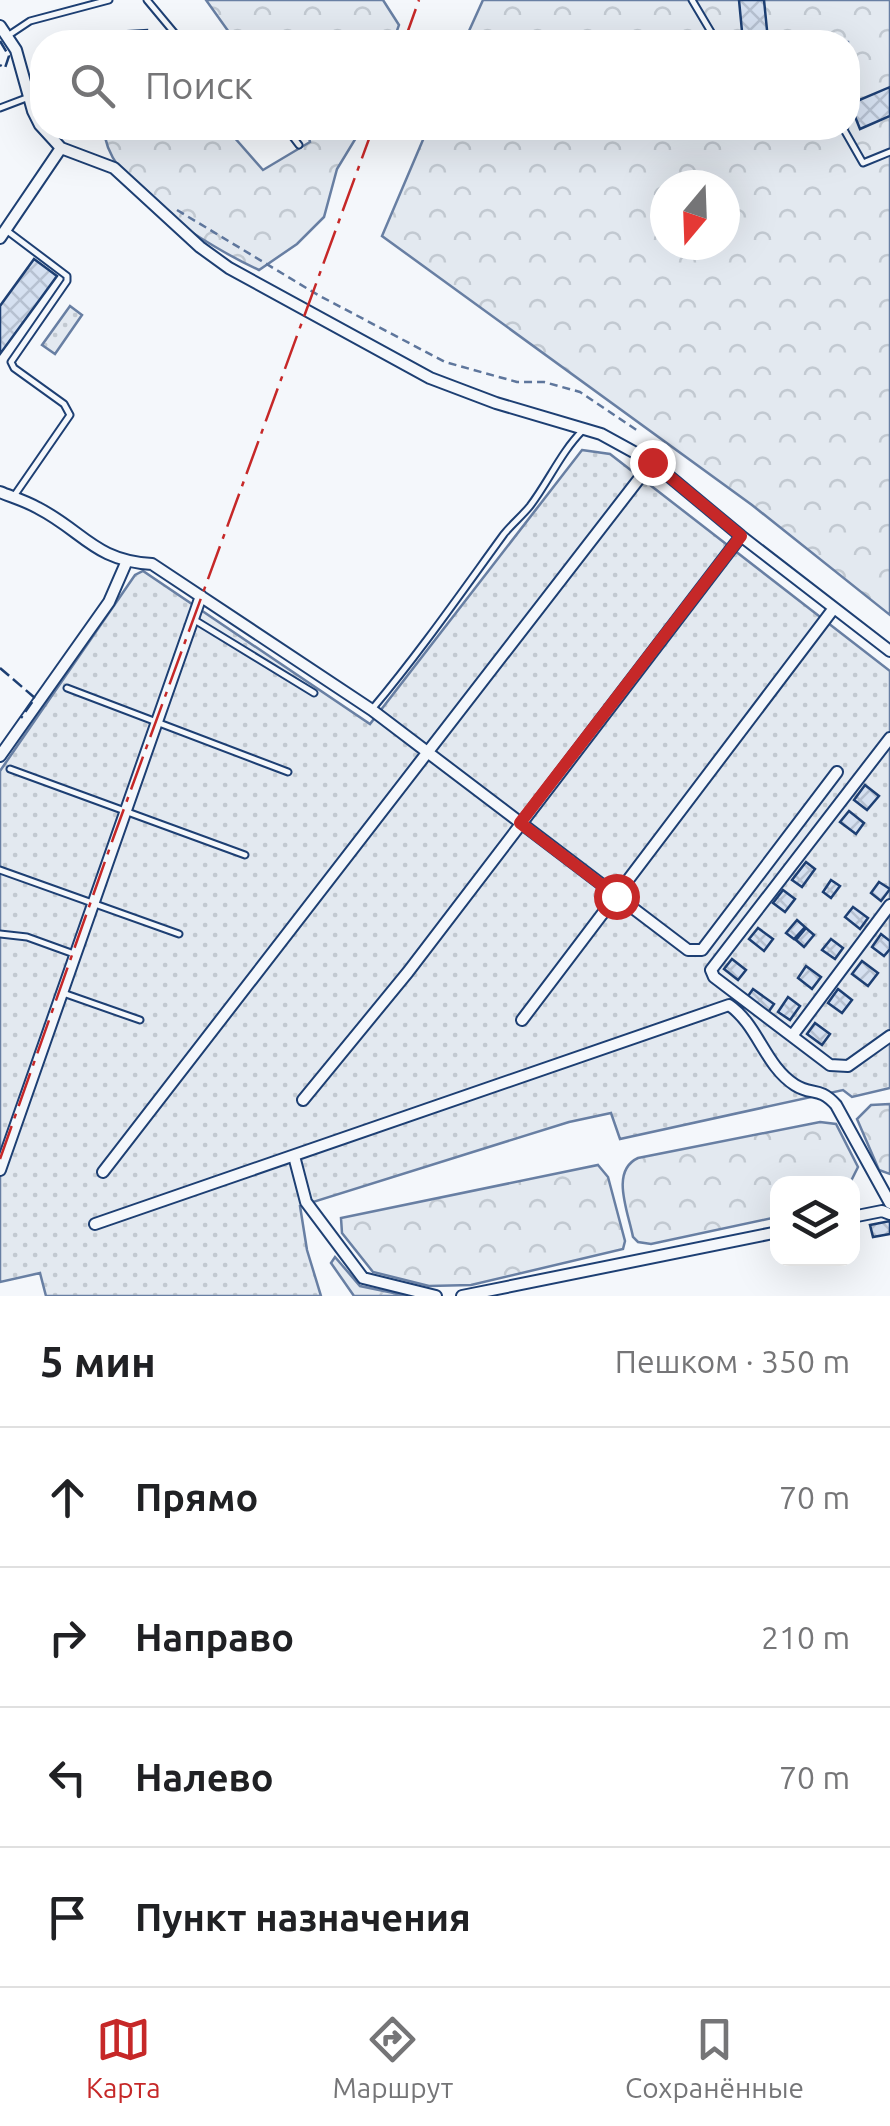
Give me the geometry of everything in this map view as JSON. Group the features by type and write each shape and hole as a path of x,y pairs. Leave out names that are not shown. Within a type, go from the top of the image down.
{"street":[{"path":"4,30 30,89"},
{"path":"54,140 62,148 114,168 200,247 229,268 430,378 496,404 601,434 652,462 890,652"},
{"path":"3,234 62,148"},
{"path":"102,1172 652,462"},
{"path":"0,492 40,508 92,547 126,563 152,564 201,596 372,710 688,950 702,950 837,772"},
{"path":"304,1100 408,972 741,536"},
{"path":"0,756 109,602 126,563"},
{"path":"0,1170 201,596"},
{"path":"522,1020 834,608"},
{"path":"890,738 711,970 830,1065 843,1068 890,1036"},
{"path":"792,1036 890,904"},
{"path":"94,1224 729,1005 743,1015 796,1086 824,1092 836,1105 890,1203"},
{"path":"294,1156 306,1202 364,1278 436,1296"},
{"path":"860,1215 882,1211 890,1214"},
{"path":"462,1296 770,1234"}],"lane":[{"path":"4,30 109,0"},
{"path":"147,0 172,30"},
{"path":"692,0 710,30"},
{"path":"0,108 30,101"},
{"path":"295,140 299,145"},
{"path":"850,140 863,163 890,152"},
{"path":"3,234 67,276 67,282 11,362 64,404 70,416 13,498"},
{"path":"372,710 426,645 508,529 526,512 555,472 564,451 584,428"},
{"path":"192,619 314,693"},
{"path":"67,688 288,772"},
{"path":"10,768 245,856"},
{"path":"0,870 179,934"},
{"path":"0,934 26,937 74,954"},
{"path":"60,992 140,1020"}],"path":[{"path":"168,203 318,295 445,362 517,382 544,382 580,392 638,431"}],"green space":[{"path":"206,0 383,0 399,25 397,30 227,30"},
{"path":"483,0 890,0 890,615 752,505 382,236 423,140 860,140 860,30 469,30"},
{"path":"107,140 237,140 263,170 310,140 355,140 337,169 324,217 297,244 259,270 215,247 164,212 122,171"},
{"path":"70,306 82,315 55,354 42,345"},
{"path":"582,450 610,454 890,671 890,1088 852,1097 843,1090 620,1139 611,1113 569,1122 300,1206 307,1250 321,1296 46,1296 40,1273 0,1282 0,771 135,575 143,571 370,724"},
{"path":"890,1104 890,1174 879,1170 857,1119 871,1105"},
{"path":"820,1122 836,1124 858,1167 854,1176 770,1176 770,1218 651,1244 633,1237 625,1204 625,1172 638,1158"},
{"path":"598,1165 608,1177 625,1241 623,1249 471,1285 429,1286 373,1272 342,1233 341,1218"},
{"path":"335,1257 360,1286 408,1296 354,1296 331,1263"}],"building":[{"path":"739,0 764,0 767,30 742,30"},
{"path":"890,87 890,116 860,129 860,100"},
{"path":"34,259 57,276 0,354 0,306"},
{"path":"865,785 879,796 867,810 854,800"},
{"path":"849,811 864,823 856,834 840,822"},
{"path":"806,862 815,869 802,887 792,880"},
{"path":"831,880 840,886 831,898 823,892"},
{"path":"879,882 890,889 881,901 871,893"},
{"path":"783,890 795,899 785,912 773,903"},
{"path":"853,907 868,918 860,929 845,917"},
{"path":"797,920 805,927 794,939 786,933"},
{"path":"758,928 773,939 764,951 749,939"},
{"path":"806,928 814,935 804,947 796,940"},
{"path":"881,934 890,941 884,956 872,947"},
{"path":"831,939 843,948 835,959 822,950"},
{"path":"732,959 746,970 738,980 724,969"},
{"path":"862,961 878,973 868,986 852,974"},
{"path":"806,966 821,977 812,989 798,978"},
{"path":"753,989 774,1004 767,1014 746,999"},
{"path":"838,989 852,1000 842,1013 828,1003"},
{"path":"788,997 800,1006 790,1020 778,1012"},
{"path":"815,1023 830,1034 822,1045 807,1034"},
{"path":"890,1221 890,1234 873,1237 870,1225"}],"fence":[{"path":"0,41 9,56 5,68 0,65"},
{"path":"0,668 35,698 21,718"}],"power":[{"path":"408,30 419,0"},
{"path":"0,1159 369,140"}],"route":[{"path":"616,896 520,823 741,536 652,462"}]}
